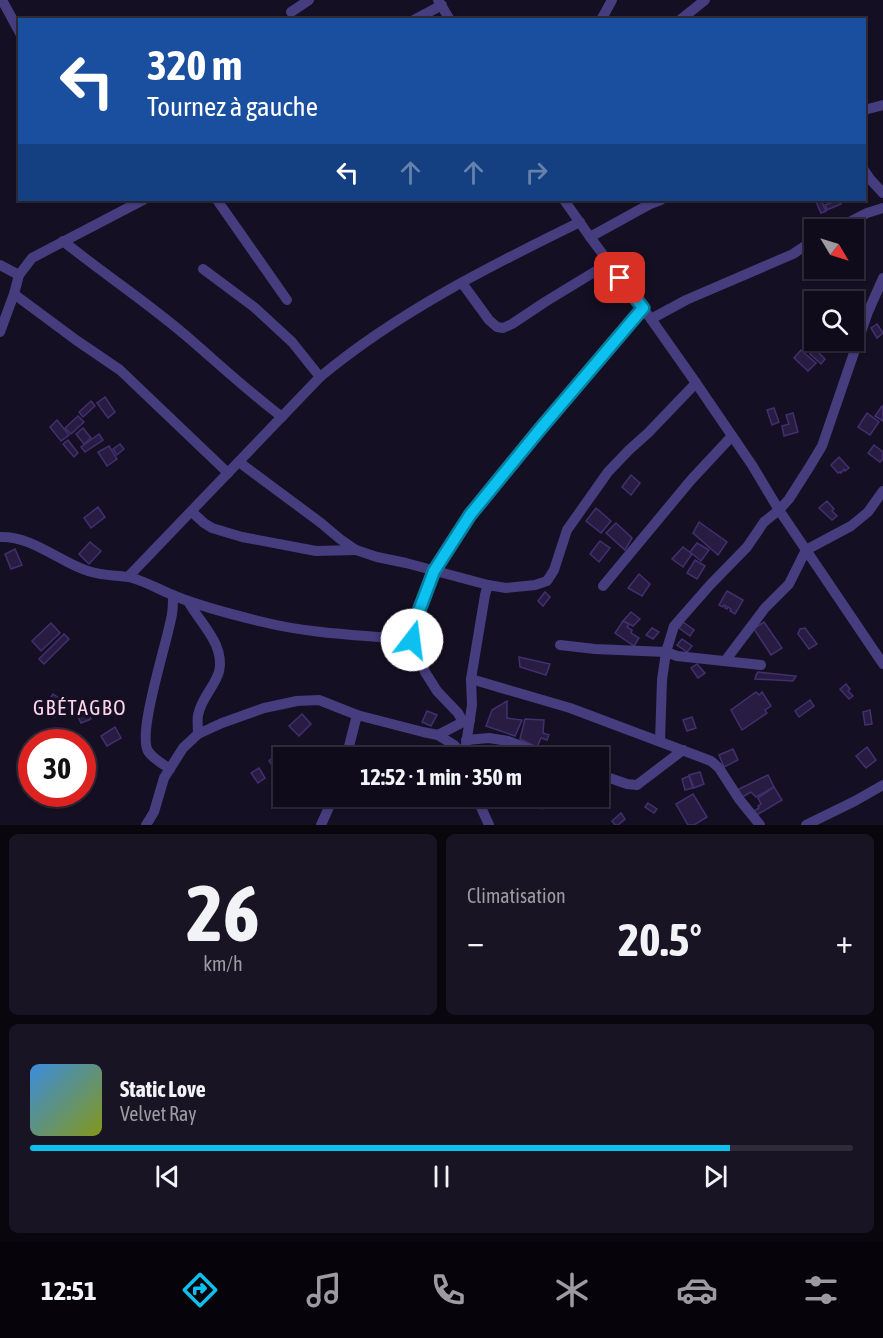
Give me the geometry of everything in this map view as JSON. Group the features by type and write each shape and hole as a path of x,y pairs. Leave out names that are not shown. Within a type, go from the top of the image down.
{"street":[{"path":"2,0 18,29"},
{"path":"291,12 309,0"},
{"path":"602,18 612,0"},
{"path":"683,18 705,0"},
{"path":"417,18 440,3 449,18"},
{"path":"866,109 883,105"},
{"path":"866,173 883,193"},
{"path":"0,332 19,275 32,258 142,201"},
{"path":"218,201 287,300"},
{"path":"565,201 696,383 883,664"},
{"path":"590,237 658,201"},
{"path":"855,219 883,208"},
{"path":"128,577 320,377 347,355 393,324 495,264 580,222"},
{"path":"63,241 163,317 282,417"},
{"path":"651,319 686,300 785,258 804,246"},
{"path":"462,283 489,320 497,327 503,328 609,263"},
{"path":"0,265 19,275"},
{"path":"203,269 254,307 292,342 320,377"},
{"path":"660,741 662,680 666,652 674,626 747,547 764,522 779,510 810,466 822,446 856,342 883,278"},
{"path":"14,294 120,370 228,473"},
{"path":"466,721 437,691 425,672 412,640 414,624 434,571 470,515 643,308"},
{"path":"192,512 212,528 242,537 316,551 356,550 506,588 535,585 547,581 554,570 567,530 608,472 696,383"},
{"path":"603,586 691,480 732,436"},
{"path":"239,462 356,550"},
{"path":"725,661 765,608 789,584 806,550 851,526 868,512 883,491"},
{"path":"0,537 30,543 87,571 128,577 188,601 263,622 313,631 412,640"},
{"path":"465,747 466,721 472,705 471,679 488,585"},
{"path":"170,769 148,751 145,741 151,704 173,611 173,595"},
{"path":"188,601 215,644 221,661 218,677 198,715 198,734"},
{"path":"560,645 666,652 677,656 761,665"},
{"path":"471,679 570,708 711,761 719,768 739,799 760,825"},
{"path":"146,825 154,812 164,778 183,748 198,734 264,708 297,701 319,700 357,715 438,735 456,747"},
{"path":"348,747 357,715"},
{"path":"438,735 466,721"},
{"path":"466,740 489,738 508,741 524,747"},
{"path":"609,778 637,785 683,750"},
{"path":"806,825 883,785"},
{"path":"321,825 329,807"},
{"path":"481,807 489,825"}],"building":[{"path":"821,201 826,211 821,213 816,202"},
{"path":"835,201 841,204 827,210 825,205"},
{"path":"877,324 883,333 877,338 871,328"},
{"path":"801,350 816,363 808,371 794,358"},
{"path":"817,351 825,359 821,364 810,354"},
{"path":"105,397 115,412 108,418 97,403"},
{"path":"91,401 95,406 83,417 79,412"},
{"path":"883,407 883,421 875,416"},
{"path":"774,408 779,422 772,425 767,410"},
{"path":"793,413 798,432 784,436 782,426 789,424 786,415"},
{"path":"867,413 879,422 870,435 858,427"},
{"path":"78,416 84,422 71,434 65,428"},
{"path":"57,420 69,435 61,441 50,427"},
{"path":"83,428 91,438 84,444 76,434"},
{"path":"99,434 103,440 85,452 81,447"},
{"path":"68,440 78,453 74,457 63,444"},
{"path":"120,444 124,449 117,455 113,449"},
{"path":"874,445 883,452 883,459 880,462 868,453"},
{"path":"109,446 117,459 107,466 98,452"},
{"path":"839,457 849,468 845,471 844,469 841,473 838,473 831,465"},
{"path":"631,475 640,483 631,495 622,487"},
{"path":"827,501 837,516 832,520 819,508"},
{"path":"98,507 105,517 91,528 84,518"},
{"path":"596,508 611,521 601,533 586,521"},
{"path":"699,522 727,542 718,555 693,533"},
{"path":"616,523 632,538 625,550 606,533"},
{"path":"600,541 610,548 599,562 590,554"},
{"path":"90,542 101,551 89,564 79,554"},
{"path":"697,543 709,550 701,561 690,552"},
{"path":"683,547 692,554 683,567 672,559"},
{"path":"15,549 22,565 11,569 5,554"},
{"path":"695,560 705,566 697,579 687,573"},
{"path":"639,574 650,584 642,596 628,588"},
{"path":"727,591 743,600 735,614 728,607 727,609 724,605 723,607 719,605"},
{"path":"545,592 550,597 543,606 538,601"},
{"path":"631,612 640,619 633,626 623,621"},
{"path":"623,621 629,624 627,627 632,630 631,633 639,638 634,646 615,633"},
{"path":"683,622 694,630 690,636 679,628"},
{"path":"764,622 782,648 771,655 754,629"},
{"path":"51,623 60,633 41,651 32,641"},
{"path":"652,628 659,632 653,639 646,635"},
{"path":"805,628 817,644 809,649 798,634 800,629"},
{"path":"64,634 69,639 44,664 39,659"},
{"path":"682,639 692,646 687,652 677,645"},
{"path":"519,657 550,664 546,675 520,667"},
{"path":"697,664 705,673 698,678 691,668"},
{"path":"758,672 796,676 793,681 755,679"},
{"path":"846,684 853,696 849,699 840,689"},
{"path":"756,692 759,695 762,692 771,706 765,710 767,713 742,730 731,710"},
{"path":"53,694 65,702 54,717 43,709"},
{"path":"810,700 814,706 799,717 795,711"},
{"path":"507,701 507,718 522,720 515,736 486,726 492,710"},
{"path":"87,710 91,719 81,723 77,714"},
{"path":"870,710 872,724 865,725 863,712"},
{"path":"427,711 437,715 431,726 422,722"},
{"path":"302,714 311,724 299,736 289,726"},
{"path":"692,717 696,728 687,731 683,720"},
{"path":"525,719 544,720 543,733 549,735 547,740 541,738 537,747 520,739"},
{"path":"115,727 121,738 107,746 101,736"},
{"path":"867,747 876,760 866,768 856,756"},
{"path":"733,749 738,760 724,767 719,755"},
{"path":"259,768 265,778 258,783 251,773"},
{"path":"700,772 704,784 694,788 689,775"},
{"path":"768,775 774,787 756,797 751,792 739,799 735,791"},
{"path":"689,776 693,788 685,790 682,779"},
{"path":"774,787 782,800 755,816 752,812 761,804 758,798"},
{"path":"693,794 707,817 694,825 688,825 676,804"},
{"path":"648,803 657,809 654,813 645,807"},
{"path":"621,813 625,819 615,825 612,821"}],"district":[{"name":"GBÉTAGBO","path":"80,707"}],"route":[{"path":"412,640 414,624 434,571 470,515 643,308 620,278"}]}
